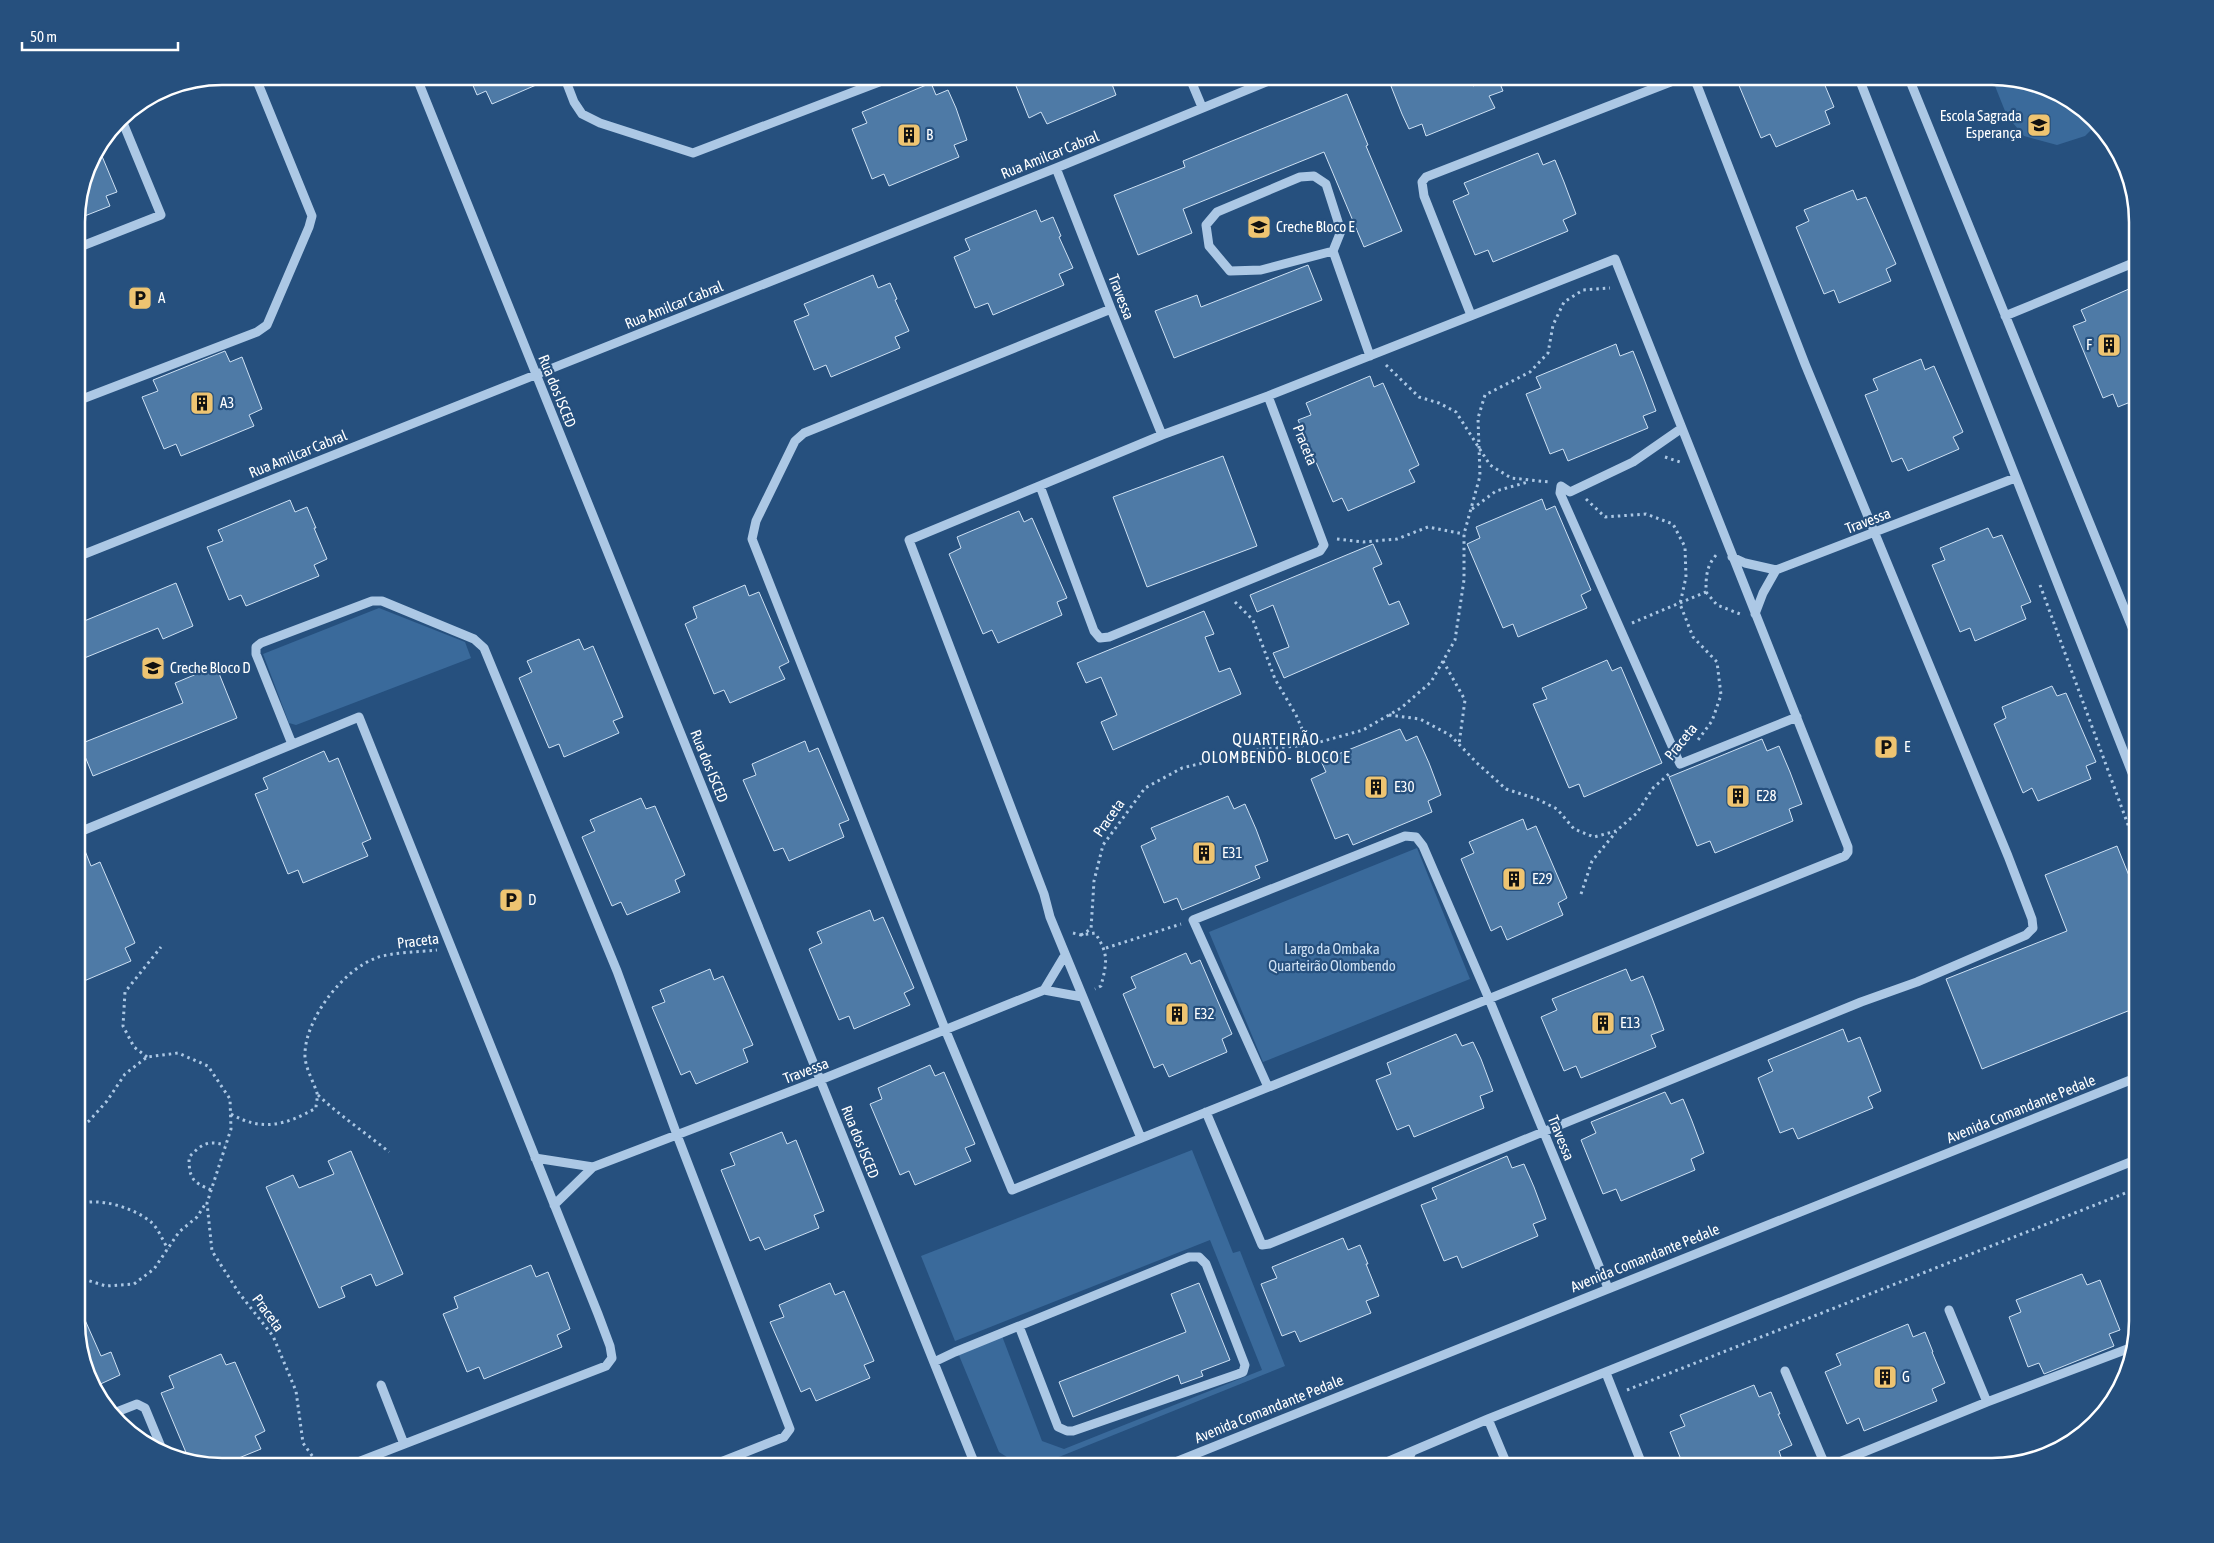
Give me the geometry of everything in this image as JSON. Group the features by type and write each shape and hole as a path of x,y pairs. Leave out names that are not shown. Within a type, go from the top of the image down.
{"street":[{"path":"85,398 256,332 267,325 312,216 259,85"},
{"name":"Rua dos ISCED","path":"420,85 972,1458"},
{"path":"567,85 574,102 582,114 600,123 693,153 871,85"},
{"path":"1193,85 1202,107"},
{"name":"Rua Amilcar Cabral","path":"85,553 1056,168 1258,85"},
{"path":"1471,314 1424,196 1422,182 1426,177 1663,85"},
{"path":"1206,1112 1262,1245 1287,1237 1544,1133 1861,1002 1917,982 2026,934 2033,928 2032,919 1990,812 1805,364 1697,85"},
{"path":"1862,85 2129,765"},
{"path":"1912,85 2129,620"},
{"path":"85,245 161,215 124,126"},
{"name":"Travessa","path":"1056,168 1162,435"},
{"path":"1333,251 1261,270 1230,271 1209,246 1206,225 1217,212 1300,177 1314,176 1326,184 1341,231 1333,251 1370,356"},
{"path":"1111,309 804,433 795,441 756,521 752,539 945,1029 1012,1190 1845,856 1848,852 1848,847 1616,259 1471,314 1268,396 1162,435 909,540 1044,894 1054,928 1141,1138"},
{"path":"2005,316 2129,265"},
{"path":"1040,486 1094,630 1100,638 1225,590 1320,551 1324,545 1268,396"},
{"path":"1682,428 1633,462 1570,492 1561,486 1560,492 1680,764 1797,716"},
{"name":"Travessa","path":"1776,570 1874,534 2015,478"},
{"path":"1732,557 1745,563 1776,570 1763,593 1755,614"},
{"path":"292,744 256,654 256,647 261,643 372,601 382,600 478,640 484,648 617,971 677,1135 790,1429 784,1436 730,1458"},
{"path":"85,829 359,717 610,1346 612,1358 606,1366 368,1458"},
{"name":"Travessa","path":"1193,920 1405,836 1416,837 1423,846 1490,999 1608,1288"},
{"path":"1193,920 1268,1088"},
{"path":"1066,955 1044,990 1082,997"},
{"name":"Travessa","path":"535,1158 593,1167 820,1080 1044,990"},
{"name":"Avenida Comandante Pedale","path":"1185,1458 2129,1081"},
{"path":"1398,1458 1488,1419 2129,1163"},
{"path":"554,1205 593,1167"},
{"path":"934,1362 1019,1326 1189,1257 1199,1257 1206,1264 1245,1365 1242,1372 1238,1374 1073,1431 1067,1431 1058,1427 1019,1326"},
{"path":"1949,1310 1987,1402"},
{"path":"1848,1458 1987,1402 2125,1350"},
{"path":"1785,1371 1822,1458"},
{"path":"1606,1373 1639,1458"},
{"path":"381,1384 404,1444"},
{"path":"119,1411 138,1404 145,1408 159,1442"},
{"path":"1488,1419 1504,1458"},
{"path":"1408,1458 1413,1452"}],"path":[{"name":"Praceta","path":"1081,935 1091,929 1094,881 1103,846 1145,788 1182,768 1262,749 1309,745 1363,730 1401,708 1431,682 1455,640 1464,580 1464,534 1480,476 1478,418 1485,395 1530,372 1548,353 1553,325 1564,302 1583,290 1610,287 1614,296"},
{"path":"1382,360 1419,397 1439,403 1456,412 1490,465 1511,478 1532,482 1557,482 1570,492 1584,498 1605,517 1646,514 1673,524 1685,547 1686,578 1680,604"},
{"path":"1659,459 1666,456 1687,464"},
{"path":"1471,510 1496,490 1532,482"},
{"path":"1335,539 1363,542 1397,539 1428,527 1464,534"},
{"path":"1719,552 1708,567 1706,592 1717,605 1738,612 1745,620"},
{"path":"2040,584 2129,827"},
{"path":"1225,590 1252,620 1275,679 1296,714 1309,745"},
{"path":"1620,628 1706,592"},
{"name":"Praceta","path":"1389,715 1420,719 1450,735 1506,789 1537,799 1557,809 1574,829 1594,837 1616,831 1637,813 1653,788 1680,764 1712,721 1721,695 1717,662 1693,637 1680,604"},
{"path":"1443,661 1465,700 1459,744"},
{"path":"1581,894 1592,861 1616,831"},
{"path":"1106,948 1193,920"},
{"path":"1054,928 1081,935 1095,932 1106,948 1106,968 1101,986 1082,997"},
{"path":"85,1123 107,1102 125,1074 147,1057 134,1047 123,1026 126,992 161,947"},
{"name":"Praceta","path":"389,1152 355,1124 338,1113 317,1094 310,1078 305,1053 311,1027 331,994 351,971 376,958 451,948"},
{"name":"Praceta","path":"85,1280 106,1286 134,1284 154,1270 169,1250 179,1232 197,1218 206,1203 231,1130 230,1099 208,1066 178,1053 147,1057"},
{"path":"230,1114 246,1123 273,1126 298,1118 316,1108 317,1094"},
{"path":"211,1190 197,1185 189,1173 189,1157 201,1146 214,1142 226,1145"},
{"path":"1614,1394 2129,1192"},
{"path":"85,1202 123,1206 152,1223 169,1250"},
{"name":"Praceta","path":"206,1203 212,1251 239,1293 273,1336 296,1391 303,1442 314,1458"}],"green space":[{"path":"1995,85 2010,86 2044,95 2068,108 2092,129 2085,136 2057,145 2024,136 2007,116"},
{"path":"379,608 465,642 471,658 296,725 289,723 263,654"},
{"name":"Largo da Ombaka Quarteirão Olombendo","path":"1417,848 1470,979 1263,1062 1209,932"},
{"path":"1192,1150 1233,1253 1240,1251 1285,1366 1056,1458 1009,1458 999,1452 958,1353 1002,1336 1042,1441 1064,1449 1262,1370 1210,1240 955,1341 921,1256"}],"building":[{"path":"473,85 536,85 492,104 486,91 477,95"},
{"name":"B","path":"926,85 932,85 936,95 948,90 967,140 954,145 959,157 889,186 884,174 872,179 852,129 867,123 862,112"},
{"path":"1016,85 1112,85 1116,95 1047,124 1041,112 1029,118"},
{"path":"1391,85 1501,85 1503,91 1489,96 1495,108 1426,136 1422,124 1409,129"},
{"path":"1739,85 1825,85 1834,107 1825,111 1830,124 1776,147 1770,134 1761,138"},
{"path":"1347,94 1368,145 1366,146 1402,231 1364,247 1324,152 1183,209 1192,233 1138,255 1114,195 1185,167 1183,161"},
{"path":"1538,153 1543,165 1555,160 1564,182 1576,214 1563,220 1568,231 1493,262 1488,250 1475,255 1453,201 1469,194 1464,183"},
{"path":"102,156 117,192 106,196 110,206 85,216 90,187"},
{"path":"1853,190 1857,200 1866,197 1896,264 1886,269 1891,281 1839,303 1834,290 1824,294 1796,227 1809,221 1804,210"},
{"path":"1036,210 1041,222 1053,217 1061,236 1059,237 1073,268 1059,274 1064,285 993,315 988,303 975,308 954,257 970,250 965,239"},
{"path":"1308,265 1322,300 1174,358 1155,311 1197,295 1201,307"},
{"path":"873,275 878,288 890,283 897,299 895,300 909,331 895,337 900,348 831,377 826,365 814,370 794,321 809,315 804,304"},
{"name":"F","path":"2129,289 2129,403 2118,407 2113,394 2103,398 2073,326 2086,321 2081,310"},
{"path":"1616,344 1620,356 1633,351 1644,379 1656,411 1643,416 1648,428 1568,461 1563,449 1550,454 1526,394 1541,388 1536,377"},
{"name":"A3","path":"225,351 230,362 242,357 262,409 249,415 254,426 181,456 176,444 164,449 142,397 158,391 153,380"},
{"path":"1921,359 1925,370 1934,366 1963,432 1953,437 1959,449 1908,471 1902,458 1892,462 1865,395 1878,390 1873,379"},
{"path":"1370,376 1374,387 1383,383 1419,465 1409,470 1415,482 1348,511 1342,498 1333,502 1298,420 1311,415 1306,403"},
{"path":"1223,456 1257,546 1147,587 1113,497"},
{"path":"1542,499 1546,510 1555,506 1591,590 1581,595 1587,608 1518,637 1513,624 1503,628 1467,544 1480,538 1476,527"},
{"path":"290,500 295,512 307,507 316,528 314,528 327,559 314,565 319,576 246,606 241,595 229,600 207,547 223,541 218,530"},
{"path":"1019,511 1024,522 1032,518 1067,598 1057,602 1062,615 998,643 992,630 983,634 949,554 961,548 957,537"},
{"path":"1988,528 1993,538 2002,535 2031,602 2021,606 2026,619 1975,641 1970,628 1960,632 1932,565 1945,560 1940,548"},
{"path":"1373,544 1382,564 1373,568 1389,605 1399,601 1409,624 1284,678 1273,653 1289,647 1273,605 1257,612 1250,595"},
{"path":"176,583 193,626 163,639 158,628 85,658 85,621"},
{"path":"745,585 749,596 759,592 789,662 779,667 785,679 730,703 724,690 714,694 685,624 697,618 693,607"},
{"path":"1204,611 1214,634 1205,637 1219,672 1230,668 1241,694 1113,750 1101,722 1117,715 1101,677 1086,683 1077,663"},
{"path":"579,639 584,650 593,646 623,717 613,721 619,733 564,757 559,744 549,748 519,678 532,672 527,661"},
{"path":"1607,660 1612,671 1621,667 1662,763 1584,797 1579,784 1569,788 1533,704 1547,699 1542,688"},
{"path":"216,666 237,718 93,776 85,756 85,742 183,703 175,683"},
{"path":"2052,686 2057,696 2066,693 2096,762 2086,766 2091,779 2038,801 2032,788 2023,793 1994,724 2006,718 2002,707"},
{"name":"E30","path":"1400,729 1406,741 1417,736 1429,763 1441,795 1428,801 1432,812 1353,845 1348,834 1335,839 1311,779 1326,772 1321,761"},
{"name":"E28","path":"1762,739 1767,751 1779,746 1790,772 1802,804 1789,809 1793,821 1715,853 1710,841 1697,846 1669,777"},
{"path":"805,741 809,752 818,748 849,820 839,824 844,837 789,861 783,848 774,851 743,780 756,775 752,764"},
{"path":"324,751 329,762 338,758 371,839 362,843 368,856 303,883 298,870 288,874 255,794 268,789 263,778"},
{"name":"E31","path":"1228,796 1234,809 1245,804 1256,829 1268,861 1255,866 1260,878 1182,910 1177,898 1164,903 1141,846 1156,839 1151,828"},
{"path":"641,798 646,809 655,806 685,875 675,880 680,892 627,915 621,902 612,906 582,837 595,831 590,820"},
{"name":"E29","path":"1523,819 1527,830 1536,826 1567,898 1558,903 1563,915 1507,940 1501,926 1491,931 1461,859 1474,853 1469,842"},
{"path":"2117,846 2129,876 2129,1011 1982,1069 1946,979 2067,931 2045,875"},
{"path":"85,851 91,866 100,862 135,943 125,948 131,961 85,981"},
{"path":"870,910 874,921 883,917 914,988 904,993 910,1005 854,1029 849,1016 839,1020 809,949 822,943 817,932"},
{"name":"E32","path":"1186,953 1191,964 1200,960 1232,1034 1222,1039 1227,1052 1169,1077 1163,1064 1154,1068 1123,994 1136,988 1131,977"},
{"path":"710,969 714,980 723,976 753,1045 743,1049 748,1062 696,1084 690,1071 681,1075 652,1007 665,1002 660,990"},
{"name":"E13","path":"1626,969 1631,981 1643,976 1652,998 1664,1030 1651,1035 1656,1047 1581,1078 1576,1066 1564,1071 1541,1017 1557,1010 1552,999"},
{"path":"1843,1029 1848,1042 1860,1037 1881,1091 1868,1097 1873,1108 1798,1139 1793,1128 1780,1133 1758,1078 1773,1071 1768,1060"},
{"path":"1456,1034 1462,1046 1473,1042 1481,1059 1493,1091 1480,1096 1484,1108 1414,1137 1409,1125 1397,1130 1376,1080 1391,1074 1387,1063"},
{"path":"930,1065 935,1076 944,1072 975,1144 965,1148 971,1161 915,1185 909,1171 900,1175 870,1104 882,1099 878,1088"},
{"path":"1665,1092 1671,1104 1683,1099 1692,1121 1704,1153 1691,1159 1695,1170 1621,1201 1616,1189 1603,1194 1581,1140 1596,1133 1591,1122"},
{"path":"782,1132 787,1144 796,1140 824,1211 814,1215 819,1228 765,1250 759,1237 750,1241 721,1170 735,1165 730,1153"},
{"path":"351,1151 403,1274 376,1286 371,1274 341,1287 345,1297 319,1308 266,1187 293,1175 299,1188 334,1174 328,1161"},
{"path":"1507,1156 1512,1168 1524,1164 1534,1187 1546,1219 1533,1224 1538,1236 1462,1268 1457,1256 1444,1261 1421,1205 1437,1199 1432,1188"},
{"path":"1343,1238 1348,1250 1360,1245 1368,1264 1366,1264 1379,1296 1366,1301 1371,1313 1300,1342 1295,1331 1282,1336 1261,1284 1277,1278 1272,1267"},
{"path":"531,1265 536,1277 548,1272 570,1329 557,1335 562,1347 484,1379 479,1367 467,1372 443,1314 458,1308 454,1297"},
{"path":"2082,1274 2087,1285 2100,1280 2120,1330 2109,1334 2114,1346 2044,1374 2039,1363 2028,1367 2009,1317 2021,1312 2016,1300"},
{"path":"830,1283 835,1295 844,1291 874,1361 864,1365 870,1378 816,1401 810,1388 801,1392 770,1322 784,1317 779,1305"},
{"path":"1199,1283 1230,1360 1201,1371 1203,1376 1181,1384 1178,1375 1073,1417 1059,1382 1186,1332 1171,1294"},
{"path":"85,1320 101,1356 111,1352 120,1375 100,1384 90,1356 86,1339"},
{"name":"G","path":"1908,1324 1913,1337 1925,1332 1945,1383 1932,1389 1937,1401 1864,1431 1859,1418 1847,1424 1825,1372 1841,1365 1836,1354"},
{"path":"221,1354 226,1365 235,1362 265,1431 255,1436 261,1449 239,1458 204,1457 186,1453 161,1393 174,1388 169,1376"},
{"path":"1754,1385 1759,1397 1771,1392 1780,1414 1778,1414 1792,1445 1779,1451 1781,1458 1680,1458 1670,1432 1685,1426 1680,1415"}],"place":[{"name":"Escola Sagrada Esperança","path":"2039,125"},
{"name":"B","path":"909,135"},
{"name":"Creche Bloco E","path":"1259,227"},
{"name":"A","path":"140,298"},
{"name":"F","path":"2109,345"},
{"name":"A3","path":"202,403"},
{"name":"Creche Bloco D","path":"153,668"},
{"name":"E","path":"1886,747"},
{"name":"E30","path":"1376,787"},
{"name":"E28","path":"1738,796"},
{"name":"E31","path":"1204,853"},
{"name":"E29","path":"1514,879"},
{"name":"D","path":"511,900"},
{"name":"E32","path":"1177,1014"},
{"name":"E13","path":"1603,1023"},
{"name":"G","path":"1885,1377"}],"district":[{"name":"QUARTEIRÃO OLOMBENDO- BLOCO E","path":"1276,748"}]}
